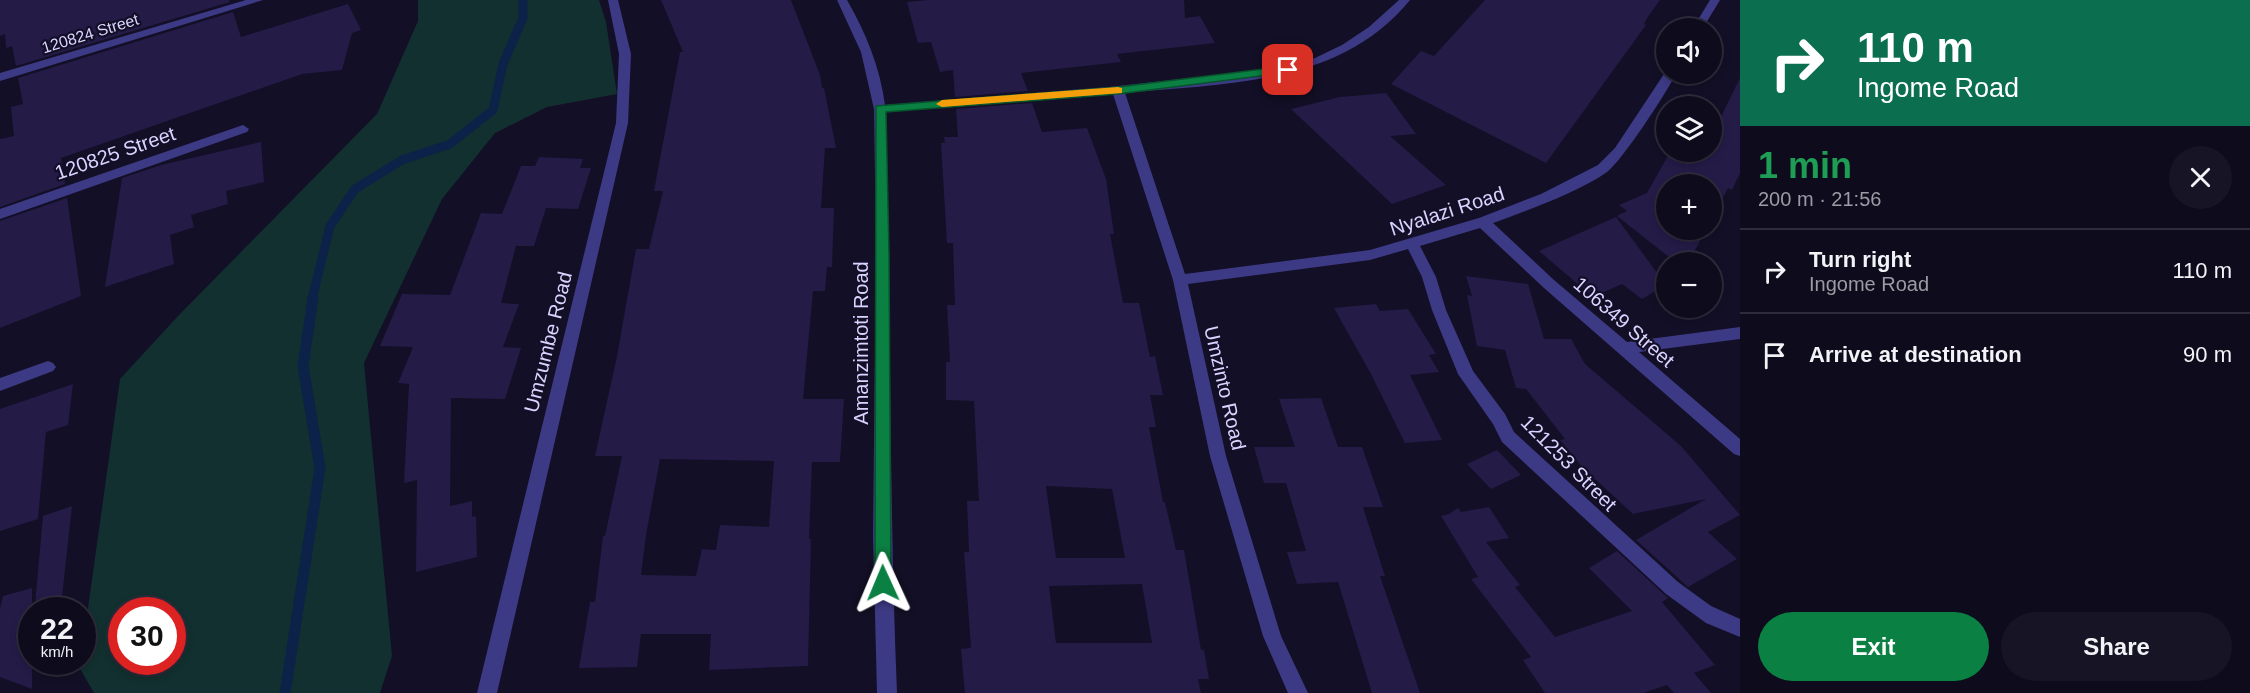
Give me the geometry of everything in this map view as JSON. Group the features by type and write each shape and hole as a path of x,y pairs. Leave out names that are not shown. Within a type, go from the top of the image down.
{"street":[{"name":"120824 Street","path":"0,77 258,0"},
{"name":"Umzumbe Road","path":"487,693 622,123 624,54 613,0"},
{"name":"Amanzimtoti Road","path":"842,0 867,52 877,85 880,108 883,254 882,536 887,693"},
{"path":"880,108 1118,90 1272,73 1303,66 1336,54 1363,37 1405,0"},
{"path":"1704,18 1715,0"},
{"name":"Nyalazi Road","path":"1180,280 1333,262 1412,244 1484,222 1546,197 1603,168 1619,151 1663,84"},
{"name":"Umzinto Road","path":"1118,90 1180,280 1218,456 1272,636 1298,693"},
{"name":"120825 Street","path":"0,214 243,129"},
{"name":"106349 Street","path":"1484,222 1516,255 1740,449"},
{"name":"121253 Street","path":"1412,244 1429,277 1439,310 1466,374 1499,419 1508,437 1680,595 1697,608 1726,624 1740,628"},
{"path":"1623,349 1740,333"},
{"path":"0,385 48,367"}],"green space":[{"path":"418,0 599,0 606,22 617,94 547,107 495,133 442,199 364,363 392,656 380,693 94,693 84,675 96,675 96,597 90,597 120,379 179,315 377,114 418,21"}],"building":[{"path":"0,0 229,0 230,2 16,66 12,46 6,48 5,34 0,36"},
{"path":"661,0 791,0 820,75 822,88 824,88 836,148 825,148 821,208 834,208 832,267 827,267 825,291 813,291 803,399 844,399 840,462 812,462 808,666 709,670 711,634 641,634 637,667 579,668 590,602 595,602 603,536 605,536 622,456 595,456 617,356 636,249 649,249 663,191 654,191 680,52 683,52","holes":["660,459 774,461 769,527 720,525 716,550 702,549 696,576 641,575"]},
{"path":"929,0 1184,0 1185,18 1200,16 1215,43 1117,54 1121,62 1021,73 1028,91 955,97 953,70 940,72 931,42 918,43 907,2"},
{"path":"1485,0 1660,0 1647,18 1644,24 1646,25 1546,163 1391,84 1421,51 1434,56"},
{"path":"348,4 361,30 352,33 342,70 302,74 61,158 65,184 0,207 0,139 14,136 11,107 23,104 18,78 233,12 241,37"},
{"path":"1740,78 1740,173 1732,190 1728,188 1722,200 1722,174 1658,174 1664,162 1722,162 1722,115"},
{"path":"1386,93 1416,134 1390,136 1446,185 1392,204 1291,109 1340,97"},
{"path":"1032,103 1042,132 1087,128 1106,179 1114,234 1110,234 1123,303 1139,303 1150,357 1155,356 1163,395 1150,395 1156,427 1149,427 1163,502 1165,502 1176,550 1184,550 1201,650 1204,650 1209,679 1198,679 1201,693 965,693 961,649 971,648 964,552 969,552 967,501 979,501 974,401 946,400 946,362 950,362 947,305 955,305 953,243 947,243 941,143 945,143 944,137 958,137 956,109","holes":["1046,486 1112,489 1125,558 1056,558","1142,584 1152,643 1056,643 1049,586"]},
{"path":"261,142 264,182 226,191 228,204 191,215 194,227 170,235 174,264 105,287 122,178 161,165"},
{"path":"539,157 583,159 580,168 591,168 578,209 546,208 534,246 516,246 501,303 519,304 503,347 521,348 505,399 451,398 450,506 472,501 472,517 476,516 477,557 416,572 417,480 404,483 409,384 398,383 413,347 380,346 402,294 450,295 481,213 502,214 521,166 535,166"},
{"path":"1656,177 1656,240 1701,240 1694,252 1663,252 1617,216 1627,211 1619,205 1647,193"},
{"path":"67,198 81,296 0,328 0,221"},
{"path":"1616,217 1656,271 1656,291 1642,299 1622,284 1593,297 1539,251"},
{"path":"1466,276 1528,284 1544,339 1571,339 1585,364 1681,446 1740,515 1708,532 1737,559 1688,587 1636,540 1706,499 1633,514 1583,468 1560,440 1565,439 1526,389 1516,388 1505,350 1477,346 1467,295 1472,296"},
{"path":"1376,304 1380,311 1408,309 1436,354 1429,355 1439,372 1410,375 1442,440 1405,443 1371,374 1334,308"},
{"path":"73,384 68,425 46,432 38,519 0,531 0,409"},
{"path":"1321,398 1338,447 1362,447 1383,507 1363,507 1385,576 1380,576 1420,693 1372,693 1338,582 1297,584 1287,552 1306,551 1286,483 1264,483 1254,447 1295,447 1279,399"},
{"path":"1497,450 1521,475 1491,489 1467,464"},
{"path":"72,506 62,597 36,597 43,516"},
{"path":"1489,507 1509,538 1486,542 1520,585 1515,587 1555,637 1632,611 1589,568 1617,551 1668,598 1662,602 1715,665 1694,673 1711,693 1674,693 1667,685 1643,693 1545,693 1523,660 1531,657 1471,579 1478,577 1441,516 1458,508 1461,512"},
{"path":"32,588 32,597 18,597 18,675 32,675 32,689 0,677 0,608 3,596"}],"waterway":[{"path":"312,299 330,226 355,189 402,160 450,144 493,110 503,64 523,18 523,0"},
{"path":"285,693 320,468 303,366 313,298"}],"slow traffic":[{"path":"942,104 1118,90"}],"route":[{"path":"883,583 883,254 880,108 1118,90 1288,70"}]}
